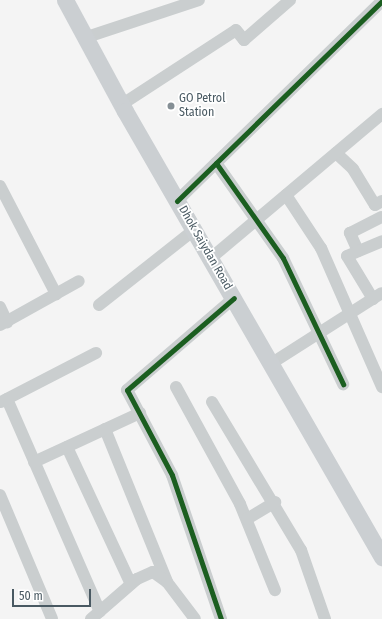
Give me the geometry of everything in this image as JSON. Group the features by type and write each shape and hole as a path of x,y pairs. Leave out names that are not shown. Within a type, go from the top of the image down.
{"main road":[{"name":"Dhok Saiydan Road","path":"65,0 121,105 272,363 382,557"}],"street":[{"path":"84,38 199,0"},
{"path":"121,105 236,30 244,40 290,0"},
{"path":"177,201 382,1"},
{"path":"211,258 382,114"},
{"path":"336,153 353,169 378,203 382,218 350,233 358,251"},
{"path":"216,163 257,219 283,258 343,384"},
{"path":"0,186 56,294"},
{"path":"286,195 321,248 351,313 382,387"},
{"path":"99,306 194,230"},
{"path":"272,363 380,295 347,256 382,241"},
{"path":"0,307 3,323 79,281"},
{"path":"221,619 172,475 140,413 128,386 183,344 234,298"},
{"path":"96,353 4,401 34,462 95,615 131,584 153,572 167,582"},
{"path":"176,387 247,519 274,590"},
{"path":"212,402 275,502 302,550 325,619"},
{"path":"34,462 140,413"},
{"path":"105,429 167,582 190,617"},
{"path":"67,447 131,584"},
{"path":"0,495 4,514 50,618"},
{"path":"247,519 275,502"}],"cycle path":[{"path":"177,201 382,1"},
{"path":"216,163 283,258 343,384"},
{"path":"221,619 172,475 127,390 234,298"}],"place":[{"name":"GO Petrol Station","path":"171,106"}]}
